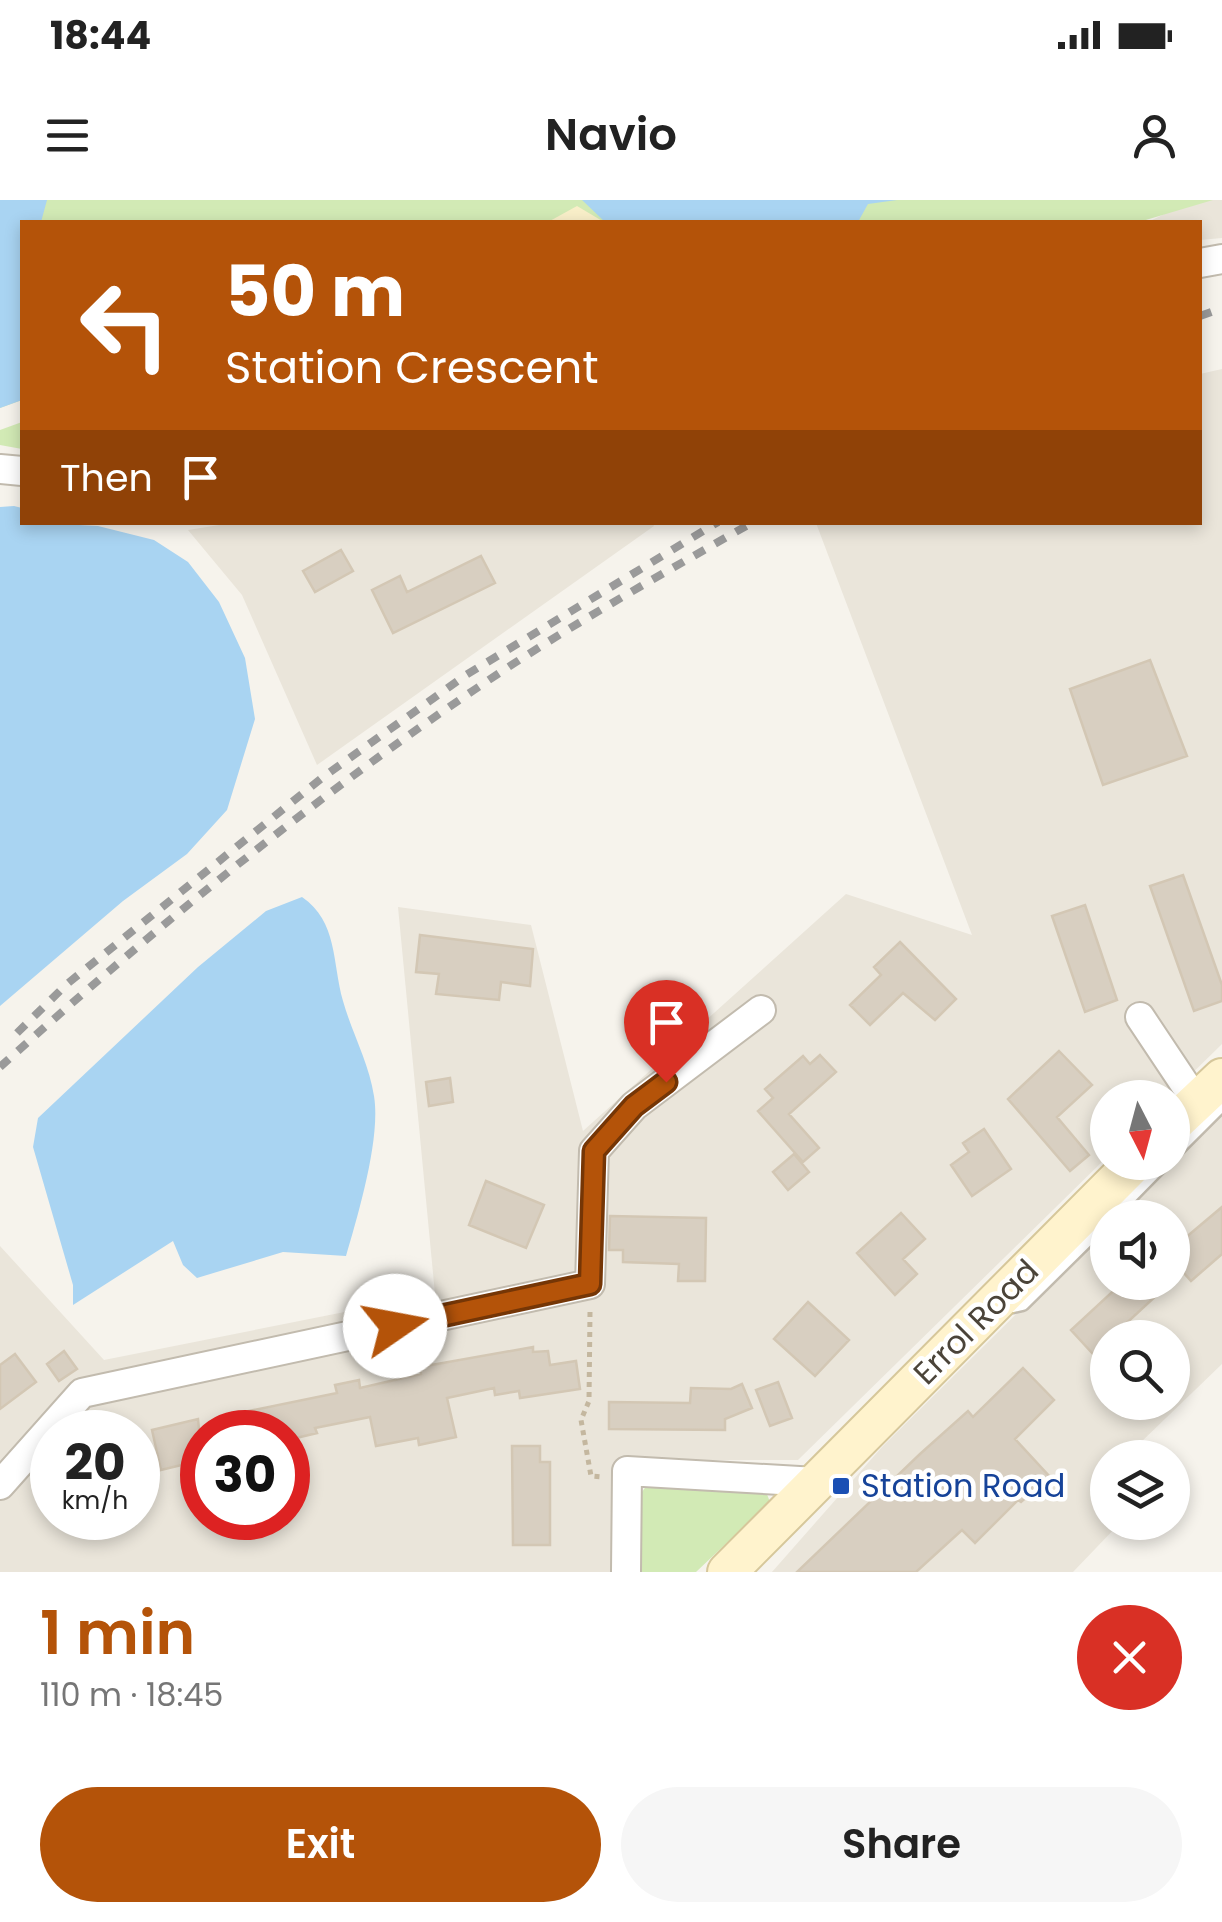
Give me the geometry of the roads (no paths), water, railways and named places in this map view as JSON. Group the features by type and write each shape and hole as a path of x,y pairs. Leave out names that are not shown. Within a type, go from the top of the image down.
{"street":[{"path":"0,1485 28,1448 82,1393 590,1284 594,1151 634,1106 761,1010"},
{"path":"1140,1017 1203,1102"},
{"name":"Errol Road","path":"728,1572 1117,1180"},
{"path":"626,1572 626,1471 816,1482"}],"lane":[{"path":"1125,1200 1145,1180"},
{"path":"1003,1295 1013,1305 1022,1304 1090,1236"}],"water":[{"path":"0,200 47,200 42,220 20,220 20,401 0,408"},
{"path":"582,200 897,200 868,204 859,220 603,220"},
{"path":"0,507 20,508 20,525 98,526 154,540 188,562 219,602 245,658 255,719 227,810 187,854 123,901 0,1006"},
{"path":"302,897 314,907 328,931 343,1001 374,1096 371,1154 346,1256 283,1252 197,1278 183,1265 173,1241 73,1305 73,1285 33,1147 38,1118 198,967 266,911"}],"railway":[{"path":"1202,315 1222,308"},
{"path":"17,1033 67,984 323,777 466,675 713,525"},
{"path":"0,1067 231,870 412,733 542,646 748,525"}],"place":[{"name":"Station Road","path":"841,1486"}]}
